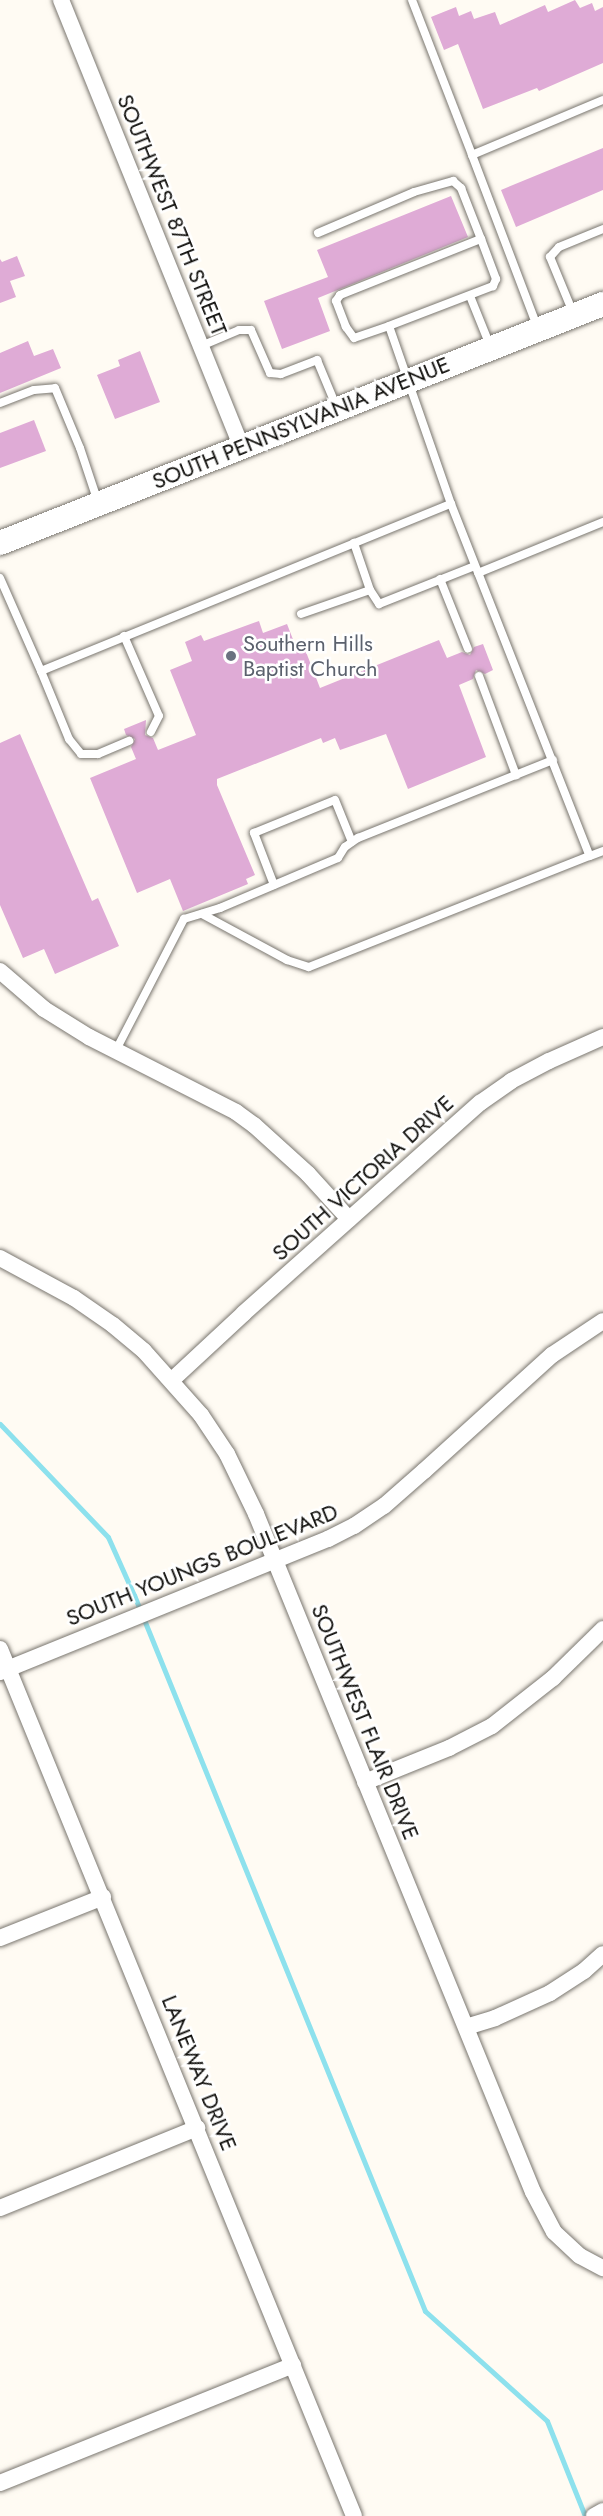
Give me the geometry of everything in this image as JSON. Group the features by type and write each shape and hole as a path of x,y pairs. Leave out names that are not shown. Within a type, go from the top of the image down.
{"main road":[{"name":"SOUTH PENNSYLVANIA AVENUE","path":"0,543 603,304"}],"street":[{"name":"SOUTHWEST 87TH STREET","path":"61,0 241,446"},
{"path":"0,971 44,1009 116,1050 236,1112 254,1125 308,1174 349,1219"},
{"name":"SOUTH VICTORIA DRIVE","path":"172,1380 449,1129 488,1098 549,1060 603,1037"},
{"name":"SOUTHWEST FLAIR DRIVE","path":"0,1258 50,1283 113,1325 172,1380 201,1415 227,1454 252,1505 543,2214 554,2232 570,2248 603,2268"},
{"name":"SOUTH YOUNGS BOULEVARD","path":"4,1670 328,1539 371,1515 552,1356 603,1321"},
{"path":"365,1782 449,1748 492,1726 553,1678 603,1629"},
{"name":"LANEWAY DRIVE","path":"0,1649 4,1670 103,1897 354,2516"},
{"path":"0,1938 103,1897"},
{"path":"466,2027 495,2018 550,1993 584,1971 603,1954"},
{"path":"0,2208 197,2128"},
{"path":"0,2483 293,2365"},
{"path":"594,2516 603,2511"}],"lane":[{"path":"412,0 538,329"},
{"path":"472,155 603,100"},
{"path":"318,233 414,192 453,181 461,188 481,239 495,283 470,296 354,338 346,327 336,301 337,297 481,239"},
{"path":"574,315 550,257 559,248 603,229"},
{"path":"470,296 491,348"},
{"path":"388,326 451,504 590,856"},
{"path":"201,346 238,330 251,330 270,373 281,374 317,360 338,408"},
{"path":"0,403 34,390 55,388 80,448 98,504"},
{"path":"41,671 451,504"},
{"path":"354,543 370,590 379,604 440,579 477,569 603,522"},
{"path":"0,578 69,740 81,754 98,754 129,741"},
{"path":"440,579 468,649"},
{"path":"301,614 370,590"},
{"path":"124,636 159,716 151,732"},
{"path":"479,676 516,775"},
{"path":"116,1050 181,922 338,858 345,847 352,842 553,760"},
{"path":"274,885 254,833 335,800 352,842"},
{"path":"202,914 287,960 309,967 603,851"}],"building":[{"path":"575,0 580,8 592,3 595,11 603,7 603,63 539,91 537,88 483,109 458,44 444,50 431,17 456,7 459,16 471,11 474,19 495,12 500,25 545,5 548,12"},
{"path":"603,148 603,190 516,227 501,190"},
{"path":"451,196 468,237 318,298 330,331 282,349 264,301 328,277 317,250"},
{"path":"17,256 25,276 10,281 16,297 0,303 0,259 2,262"},
{"path":"28,341 34,356 53,349 61,368 0,393 0,353"},
{"path":"140,351 160,402 115,419 97,375 120,366 118,360"},
{"path":"34,420 46,451 0,468 0,433"},
{"path":"259,621 263,633 287,624 294,642 301,639 320,688 439,640 447,658 462,652 470,655 474,647 483,644 493,670 485,674 476,670 473,679 459,685 486,757 408,789 386,734 340,750 335,738 323,743 321,738 217,779 217,785 255,875 246,879 248,884 183,911 170,879 137,893 90,778 136,759 131,747 135,739 126,735 124,729 146,720 145,735 153,738 158,750 196,735 170,670 192,661 185,642 201,635 204,641"},
{"path":"20,734 92,901 98,898 119,946 55,974 44,949 23,958 0,905 0,743"}],"waterway":[{"path":"0,1424 108,1537 134,1595 425,2311 547,2421 585,2516"}],"place":[{"name":"Southern Hills Baptist Church","path":"231,656"}]}
